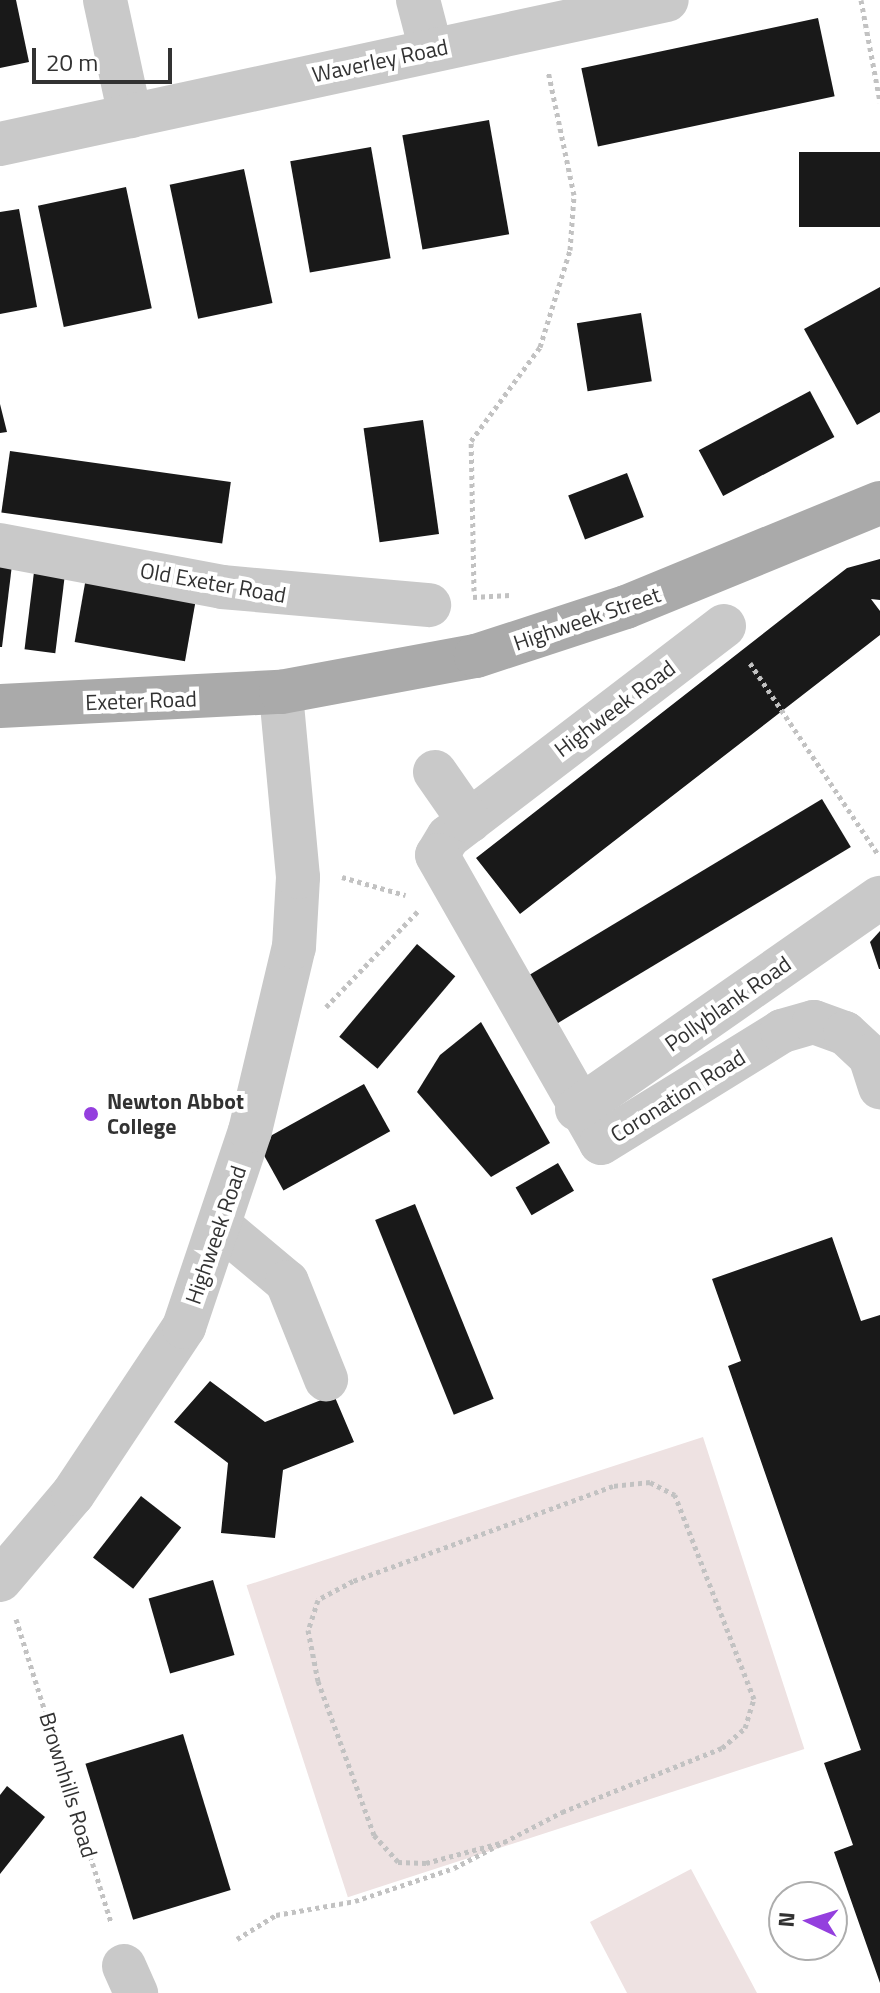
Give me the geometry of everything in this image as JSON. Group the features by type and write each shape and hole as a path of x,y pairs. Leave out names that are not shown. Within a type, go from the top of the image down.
{"main road":[{"name":"Highweek Street","path":"281,692 476,656 626,607 880,503"},
{"name":"Exeter Road","path":"0,706 281,692"}],"street":[{"path":"105,0 130,116"},
{"path":"418,0 431,50"},
{"name":"Waverley Road","path":"0,144 641,3"},
{"name":"Old Exeter Road","path":"0,545 238,589 429,605"},
{"name":"Highweek Road","path":"445,876 437,855 469,821 724,626"},
{"name":"Highweek Road","path":"2,1578 73,1494 184,1327 220,1226 283,1013 298,877 281,692"},
{"path":"435,772 469,821"},
{"name":"Coronation Road","path":"445,876 577,1109 601,1143 782,1031 814,1022 845,1033 870,1056 880,1087"},
{"name":"Pollyblank Road","path":"577,1109 880,898"},
{"path":"220,1226 287,1282 326,1379"}],"path":[{"path":"861,0 880,102"},
{"path":"476,656 471,441 540,347 570,250 572,184 537,28"},
{"path":"724,626 880,857"},
{"path":"283,1013 334,1004 421,907 398,889 344,877"},
{"path":"237,1939 276,1915 355,1901 454,1868 504,1842 684,1767 745,1728 754,1699 675,1495 650,1482 613,1486 353,1581 318,1600 308,1630 318,1681 374,1835 398,1862 426,1863 504,1842"},
{"name":"Brownhills Road","path":"2,1578 130,1980"}],"shaded area":[{"path":"703,1437 804,1749 348,1897 246,1585"},
{"path":"691,1869 757,1993 627,1993 590,1922"}],"building":[{"path":"0,0 16,0 29,62 0,68"},
{"path":"818,18 835,96 598,147 581,68"},
{"path":"489,120 509,234 422,250 402,135"},
{"path":"371,147 391,258 310,273 290,161"},
{"path":"799,152 880,152 880,227 799,227"},
{"path":"244,169 272,303 198,319 170,185"},
{"path":"126,187 152,308 64,327 38,206"},
{"path":"19,209 37,307 0,314 0,212"},
{"path":"880,287 880,412 857,425 804,329"},
{"path":"641,313 652,381 588,391 577,323"},
{"path":"810,391 834,437 723,496 699,450"},
{"path":"0,404 7,432 0,433"},
{"path":"423,420 439,534 380,542 364,428"},
{"path":"10,451 231,482 222,543 1,512"},
{"path":"627,473 644,517 585,539 568,496"},
{"path":"880,559 880,600 871,599 880,611 880,635 520,914 476,858 847,568"},
{"path":"0,563 12,565 2,647 0,647"},
{"path":"35,564 66,568 55,653 25,649"},
{"path":"87,572 197,591 185,661 75,642"},
{"path":"822,799 851,847 557,1024 528,976"},
{"path":"880,931 880,969 879,969 870,942"},
{"path":"417,944 455,976 378,1069 339,1037"},
{"path":"481,1022 550,1143 491,1177 417,1092 440,1055"},
{"path":"364,1084 390,1131 283,1190 257,1143"},
{"path":"558,1163 574,1191 532,1215 516,1188"},
{"path":"415,1204 494,1399 454,1415 375,1220"},
{"path":"832,1237 861,1321 880,1315 880,1983 848,1892 848,1881 844,1881 834,1852 853,1845 824,1763 861,1750 728,1366 741,1361 712,1279"},
{"path":"210,1381 265,1422 334,1395 354,1442 283,1470 275,1538 221,1533 228,1463 174,1422"},
{"path":"141,1496 181,1527 133,1589 93,1557"},
{"path":"213,1580 234,1655 170,1673 149,1598"},
{"path":"183,1734 231,1890 133,1920 85,1764"},
{"path":"7,1786 45,1817 0,1874 0,1795"}],"place":[{"name":"Newton Abbot College","path":"91,1114"}]}
